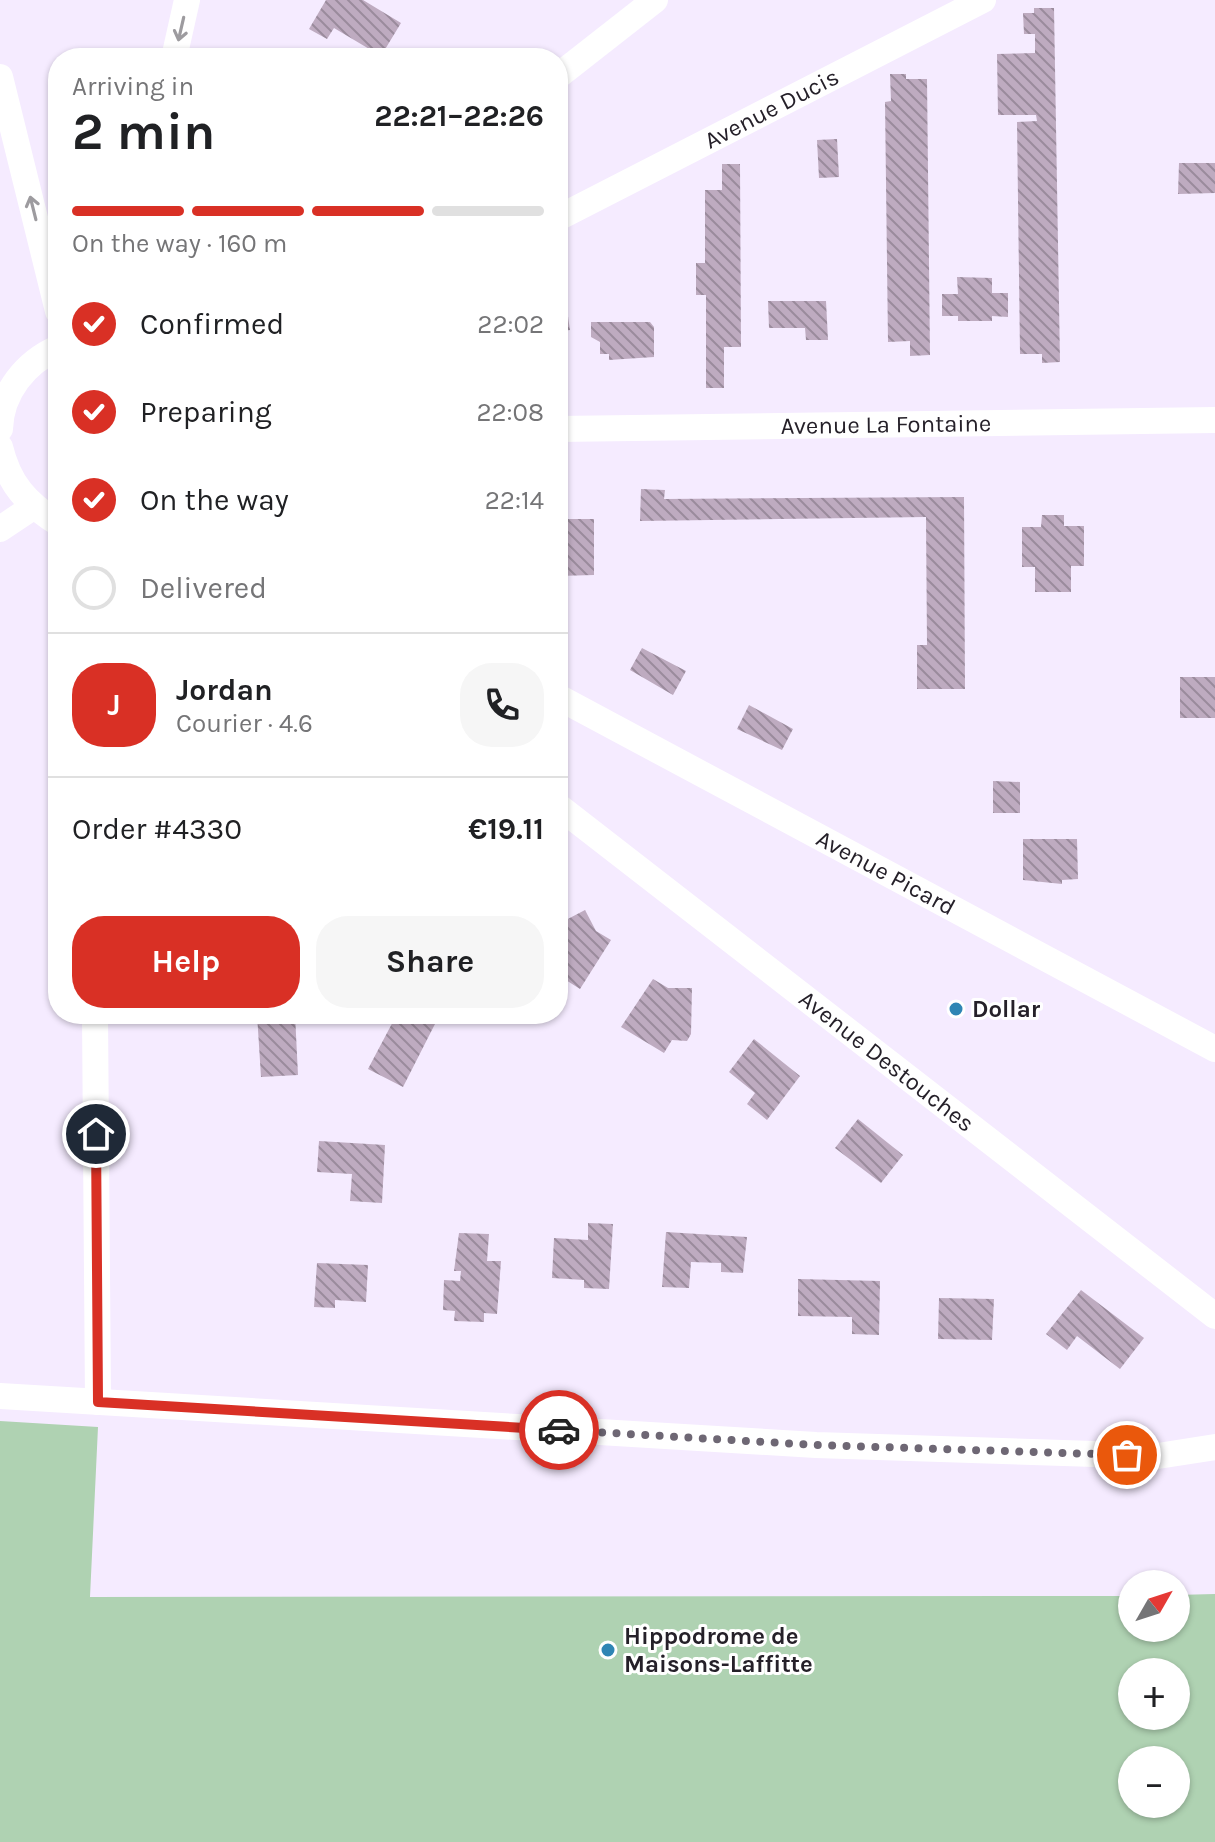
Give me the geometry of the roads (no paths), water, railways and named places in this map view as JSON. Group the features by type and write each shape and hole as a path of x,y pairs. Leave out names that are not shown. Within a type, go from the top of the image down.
{"street":[{"path":"176,48 187,0"},
{"path":"568,68 655,0"},
{"name":"Avenue Ducis","path":"568,213 983,0"},
{"path":"0,77 48,271"},
{"path":"2,408 24,370 48,354"},
{"name":"Avenue La Fontaine","path":"568,429 1215,420"},
{"path":"0,447 16,498 48,517"},
{"path":"0,529 16,498"},
{"name":"Avenue Picard","path":"568,702 1215,1049"},
{"name":"Avenue Destouches","path":"568,814 1215,1316"},
{"path":"95,1024 98,1402"},
{"path":"0,1396 816,1445 1158,1456 1215,1447"}],"place":[{"name":"Dollar","path":"956,1009"},
{"name":"Hippodrome de Maisons-Laffitte","path":"608,1650"}]}
